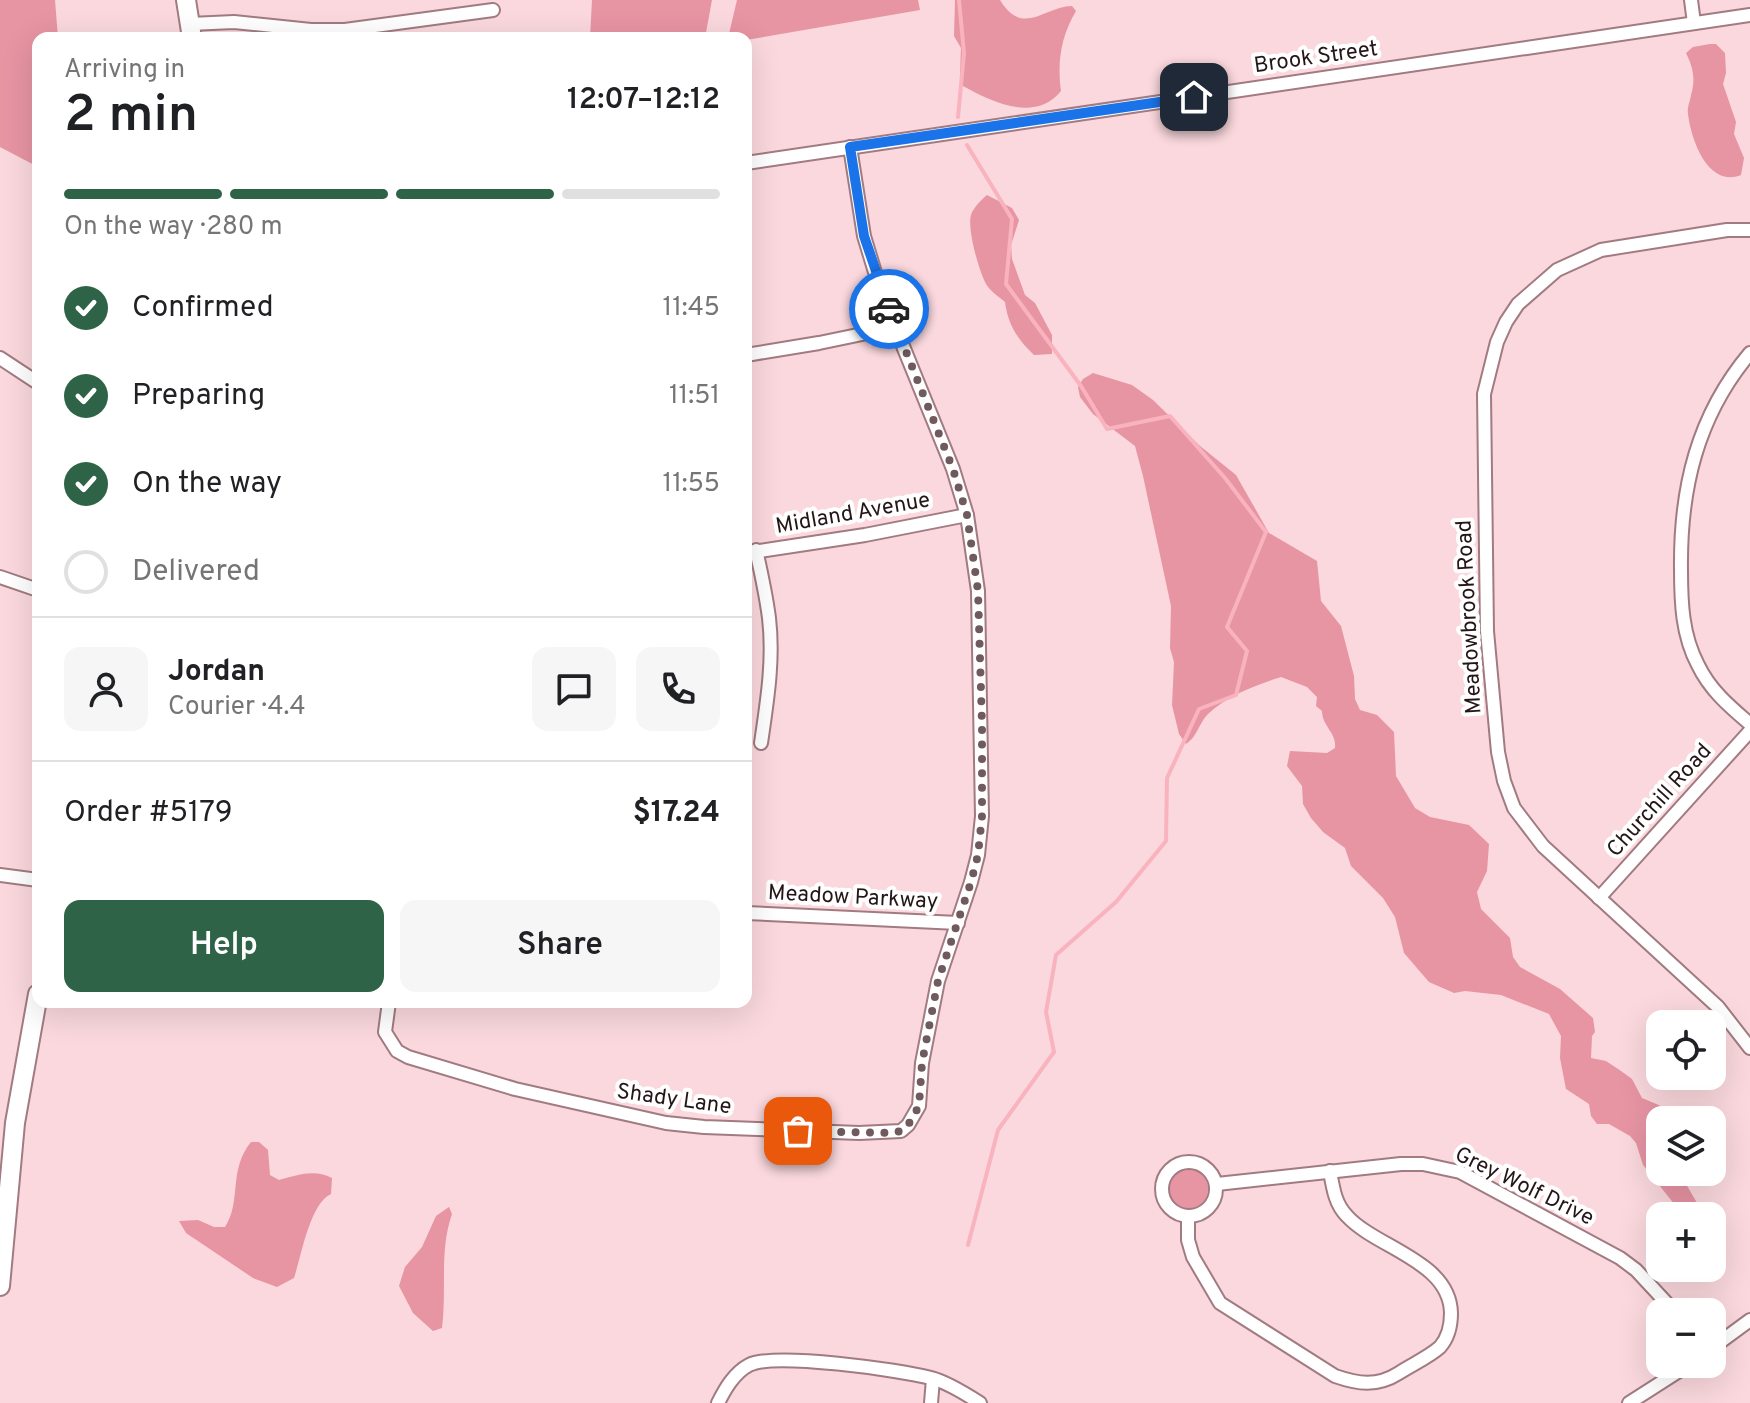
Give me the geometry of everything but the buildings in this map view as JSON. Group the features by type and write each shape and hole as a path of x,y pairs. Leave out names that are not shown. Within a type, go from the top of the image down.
{"main road":[{"path":"186,0 191,31"},
{"path":"0,1286 15,1123 36,1008"}],"street":[{"path":"1691,0 1694,23"},
{"path":"191,31 234,22 311,30 345,30 493,10"},
{"name":"Brook Street","path":"752,162 1750,15"},
{"name":"Shady Lane","path":"388,1008 385,1032 397,1051 408,1057 515,1089 666,1123 892,1133 908,1125 919,1106 922,1063 938,981 975,868 982,816 978,591 967,515 953,469 881,292 864,236 850,147"},
{"name":"Meadowbrook Road","path":"1750,230 1712,232 1601,250 1557,270 1533,289 1512,312 1502,329 1487,373 1483,424 1487,631 1498,752 1504,781 1521,820 1543,846 1745,1030 1750,1048"},
{"path":"752,354 896,327"},
{"path":"1750,353 1719,396 1693,456 1683,505 1681,564 1683,615 1691,652 1717,696 1750,724"},
{"path":"0,358 32,379"},
{"name":"Midland Avenue","path":"752,551 865,535 967,515"},
{"path":"752,555 769,618 769,688 761,743"},
{"path":"0,577 32,588"},
{"name":"Churchill Road","path":"1599,898 1750,731"},
{"path":"0,875 32,879"},
{"name":"Meadow Parkway","path":"752,913 958,923"},
{"path":"1186,1161 1199,1163 1212,1172 1217,1184 1212,1205 1203,1213 1188,1217 1174,1212 1165,1202 1161,1190 1164,1177 1172,1167 1186,1161"},
{"name":"Grey Wolf Drive","path":"1217,1184 1401,1164 1423,1164 1460,1172 1620,1258 1662,1298"},
{"path":"1188,1217 1188,1240 1193,1257 1220,1303 1335,1376 1371,1384 1388,1380 1439,1347 1449,1328 1451,1301 1442,1284 1424,1267 1349,1219 1338,1205 1330,1171"},
{"path":"1726,1338 1750,1320"},
{"path":"718,1403 735,1377 750,1364 781,1360 852,1366 933,1379 980,1403"},
{"path":"1629,1403 1668,1378"},
{"path":"931,1403 933,1379"}],"shaded area":[{"path":"0,0 55,0 58,32 32,32 32,164 0,147"},
{"path":"592,0 712,0 706,32 590,32"},
{"path":"737,0 918,0 920,10 752,39 752,32 729,32"},
{"path":"955,0 1000,0 1017,17 1026,19 1072,6 1076,11 1067,30 1060,60 1061,91 1051,101 1026,108 1000,103 963,86 961,48 954,36"},
{"path":"1716,44 1725,53 1723,84 1736,122 1734,134 1744,158 1741,175 1719,175 1711,168 1697,148 1690,125 1688,109 1693,79 1686,53 1693,47"},
{"path":"987,195 1012,208 1019,220 1011,245 1012,259 1025,295 1035,303 1052,335 1052,354 1034,355 1028,349 1011,325 1005,302 983,278 974,250 970,221 974,210"},
{"path":"1093,373 1132,385 1153,400 1200,446 1236,475 1269,533 1317,561 1321,601 1341,626 1354,676 1355,699 1360,710 1377,715 1394,732 1396,776 1415,808 1430,817 1469,825 1489,844 1487,871 1477,892 1481,909 1510,938 1513,957 1520,967 1560,989 1593,1018 1595,1032 1591,1058 1606,1061 1621,1071 1632,1079 1642,1098 1661,1106 1646,1106 1646,1169 1630,1136 1609,1124 1597,1124 1591,1116 1589,1104 1566,1089 1560,1058 1561,1036 1549,1014 1501,995 1465,991 1454,993 1429,982 1404,953 1395,917 1383,898 1351,866 1345,848 1323,832 1311,818 1303,804 1302,786 1287,766 1290,751 1327,753 1335,748 1322,711 1316,706 1317,697 1307,687 1281,677 1243,691 1208,714 1186,744 1179,734 1172,705 1174,662 1170,648 1171,606 1135,446 1093,414 1080,397 1078,387 1083,379"},
{"path":"251,1142 259,1142 268,1150 270,1175 279,1180 312,1173 332,1178 331,1194 317,1208 312,1219 294,1278 277,1287 253,1278 186,1233 179,1221 198,1220 214,1227 225,1227 233,1207 240,1163"},
{"path":"1188,1169 1202,1175 1208,1189 1202,1203 1188,1209 1174,1203 1168,1189 1174,1175"},
{"path":"1660,1186 1687,1186 1696,1202 1673,1202"},
{"path":"449,1207 452,1214 444,1256 442,1328 433,1331 413,1313 399,1286 405,1267 422,1247 436,1216"}],"waterway":[{"path":"958,117 964,53 959,0"},
{"path":"967,145 1012,219 1006,284 1081,386 1107,429 1170,416 1225,478 1266,532 1227,627 1247,651 1236,695 1199,709 1167,778 1166,841 1116,902 1056,955 1046,1012 1054,1052 998,1130 968,1245"}],"way so far":[{"path":"798,1131 892,1133 901,1131 913,1119 919,1106 922,1063 938,981 978,855 982,816 982,725 975,558 967,515 953,469 889,309"}],"route":[{"path":"889,309 864,236 850,147 1194,97"}]}
